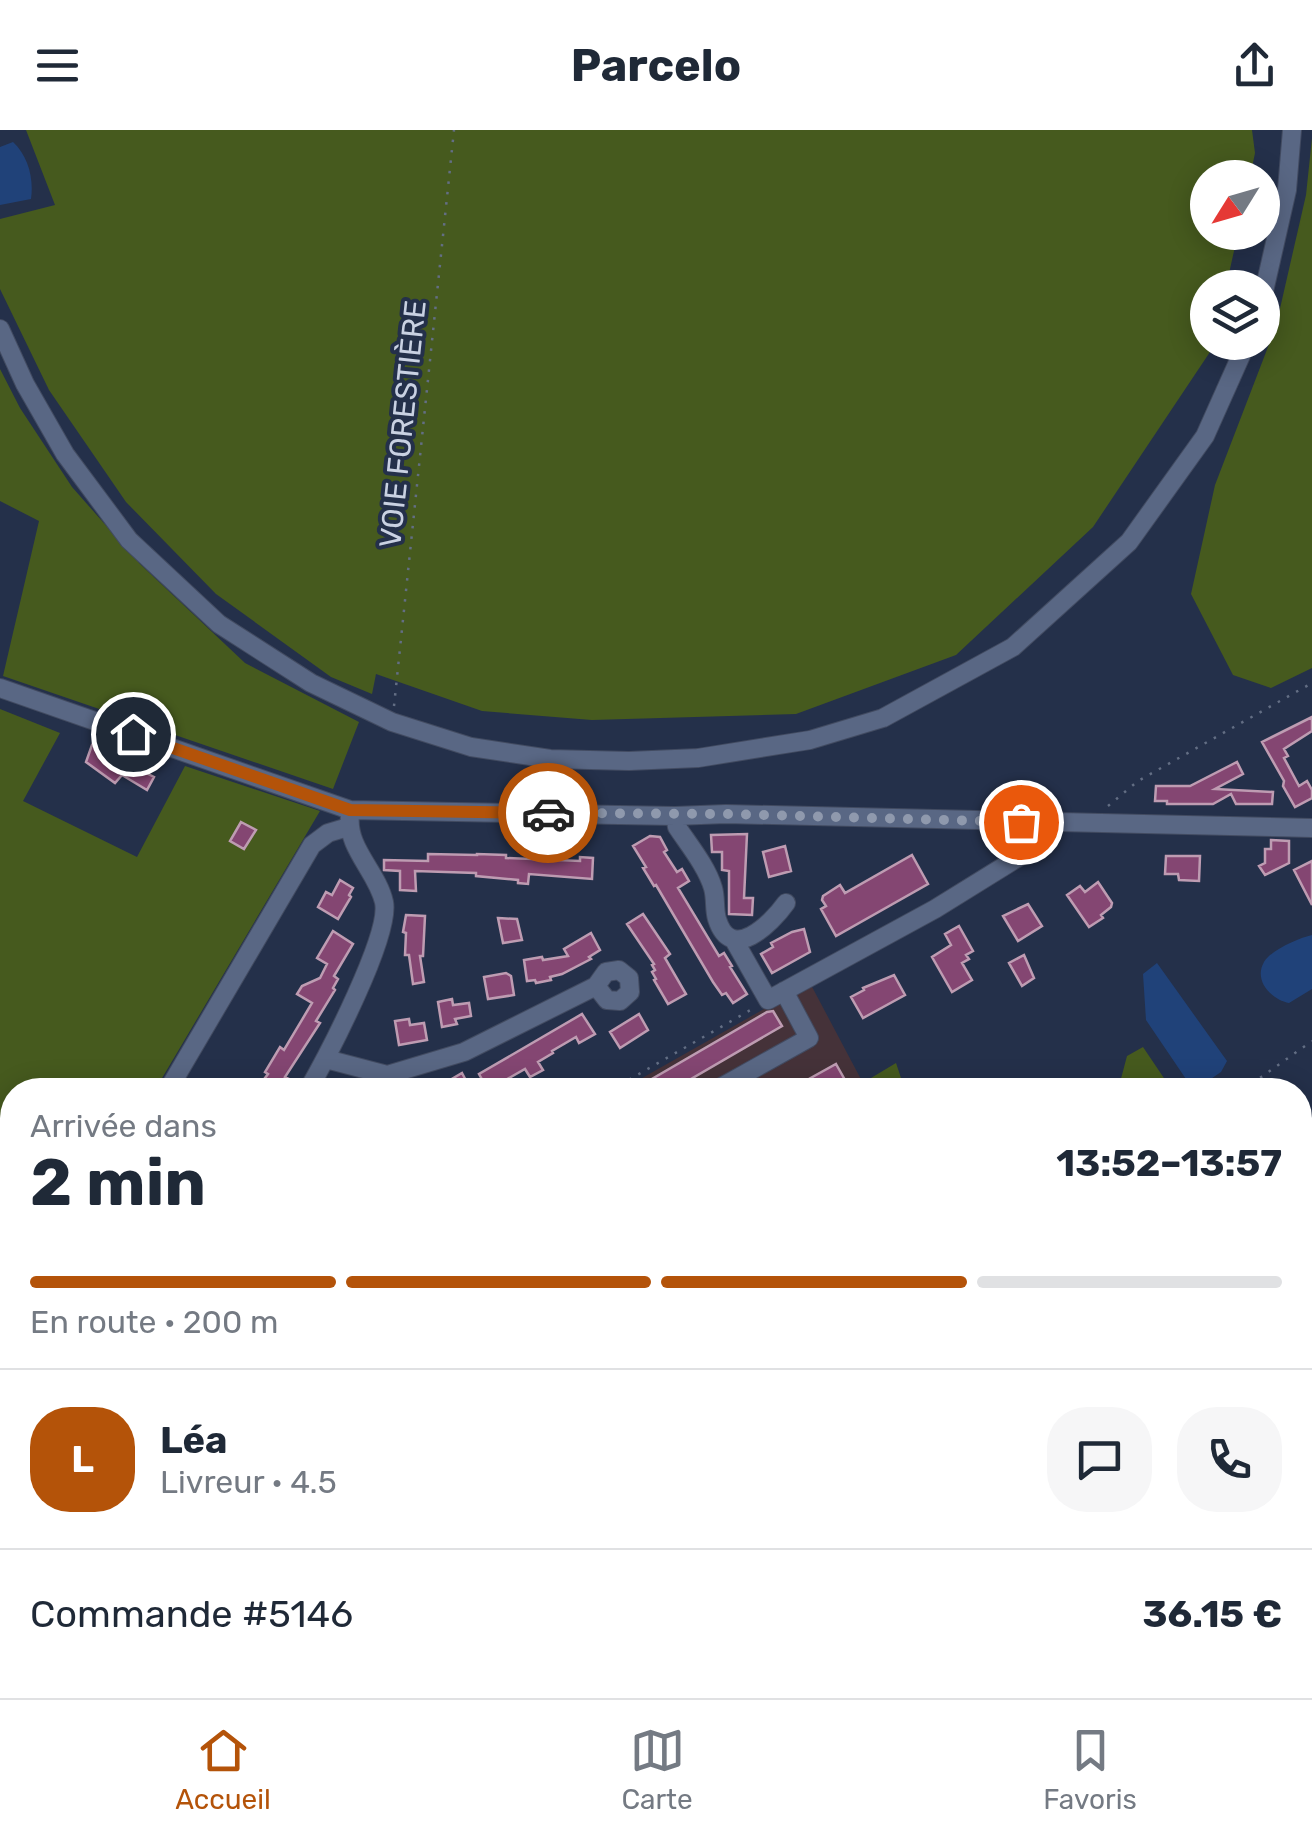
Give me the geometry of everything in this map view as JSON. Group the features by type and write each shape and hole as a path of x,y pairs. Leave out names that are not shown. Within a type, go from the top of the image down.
{"street":[{"path":"1269,270 1288,190 1292,130"},
{"path":"0,329 25,384 65,454 129,540 219,624 310,683 392,722 470,746 550,760 698,758 810,740 882,718 1013,648 1129,542 1205,436 1239,360"},
{"path":"0,688 349,818 726,814 1312,828"},
{"path":"675,816 676,827 713,886 716,917 723,932 734,940 810,1038 738,1078"},
{"path":"315,1078 362,980 384,918 381,892 356,848 349,818"},
{"path":"175,1078 312,846 349,818"},
{"path":"776,996 1035,848 1039,822"},
{"path":"734,940 742,940 773,921 786,903"},
{"path":"399,1078 464,1052 596,986"},
{"path":"326,1059 374,1078"}],"path":[{"name":"VOIE FORESTIÈRE","path":"392,722 454,130"},
{"path":"1092,822 1138,781 1312,683"},
{"path":"632,1078 776,996"},
{"path":"1260,1078 1312,1041"}],"shaded area":[{"path":"810,983 860,1078 642,1078"}],"green space":[{"path":"26,130 1252,130 1255,153 1254,160 1190,160 1190,250 1234,250 1230,270 1190,270 1190,360 1205,360 1093,527 956,655 796,714 592,720 482,711 376,674 372,694 331,677 216,594 126,502 49,390 0,289 0,219 55,205"},
{"path":"1312,138 1312,668 1271,688 1233,675 1191,594 1215,485 1263,360 1280,360 1280,309 1306,195"},
{"path":"0,369 20,408 72,487 140,564 245,663 359,722 333,789 3,676 39,521 0,501"},
{"path":"0,709 60,733 23,801 137,857 185,766 320,811 162,1078 0,1078"},
{"path":"1143,1047 1164,1078 1121,1078 1127,1056"},
{"path":"896,1063 901,1078 871,1078"}],"water":[{"path":"13,142 29,168 31,199 0,205 0,147"},
{"path":"1312,935 1312,989 1289,1003 1283,1001 1263,983 1264,962 1279,949"},
{"path":"1157,963 1227,1061 1221,1072 1212,1078 1185,1078 1146,1020 1143,974"}],"building":[{"path":"1312,717 1312,731 1284,749 1288,756 1284,758 1299,786 1307,781 1312,790 1312,798 1295,807 1262,742"},
{"path":"92,745 154,777 147,790 122,775 115,783 86,762"},
{"path":"1237,762 1243,774 1215,789 1273,792 1272,804 1236,804 1231,794 1213,804 1155,801 1156,786 1190,786"},
{"path":"241,822 256,830 244,849 230,841"},
{"path":"747,834 744,898 753,898 752,915 729,914 729,871 722,870 722,852 712,852 711,835"},
{"path":"650,836 660,837 677,872 682,869 689,881 678,888 719,956 724,953 747,994 733,1003 713,982 643,868 646,867 633,846"},
{"path":"1271,840 1289,841 1289,863 1265,875 1259,866 1265,863 1265,849 1271,849"},
{"path":"785,846 791,871 769,877 763,852"},
{"path":"428,854 580,861 580,857 593,858 592,879 529,874 528,884 476,873 415,871 416,891 400,890 400,871 384,870 384,860 428,861"},
{"path":"912,855 928,884 836,936 821,909 826,906 823,896 840,885 845,893"},
{"path":"1166,856 1200,856 1199,881 1179,880 1178,874 1165,874"},
{"path":"1312,861 1312,905 1294,870"},
{"path":"340,880 353,888 338,919 318,907 326,892 332,895"},
{"path":"1098,882 1112,903 1101,915 1103,918 1089,927 1067,895 1080,886 1085,892"},
{"path":"1028,904 1042,926 1018,941 1003,916"},
{"path":"643,914 670,954 665,958 686,994 668,1004 654,980 654,964 627,924"},
{"path":"406,915 425,916 420,956 424,982 413,984 409,955 405,955"},
{"path":"498,918 517,919 522,940 503,943"},
{"path":"959,926 973,951 962,963 972,980 952,992 932,957 951,945 945,934"},
{"path":"804,929 810,952 772,973 761,954 773,947 771,943"},
{"path":"333,931 353,944 334,976 338,979 335,990 316,1021 320,1023 287,1078 265,1078 280,1047 284,1050 312,1003 297,994 302,986 320,978 327,964 317,958"},
{"path":"591,933 600,950 591,959 550,977 551,980 527,981 524,960 568,956 564,949"},
{"path":"1024,955 1034,978 1022,986 1009,963"},
{"path":"506,973 511,976 514,995 488,999 484,977"},
{"path":"894,975 905,995 863,1018 851,997"},
{"path":"452,999 453,1005 469,1003 471,1016 442,1027 438,1002"},
{"path":"773,1011 782,1026 693,1078 654,1078"},
{"path":"582,1014 595,1034 579,1043 576,1037 552,1051 538,1062 543,1070 530,1077 525,1069 509,1078 481,1078 479,1074"},
{"path":"639,1014 648,1030 620,1048 610,1032"},
{"path":"409,1019 410,1025 424,1023 427,1040 399,1045 395,1021"},
{"path":"836,1064 844,1078 811,1078"}],"way so far":[{"path":"548,813 1021,822"}],"route":[{"path":"133,734 350,810 548,813"}]}
